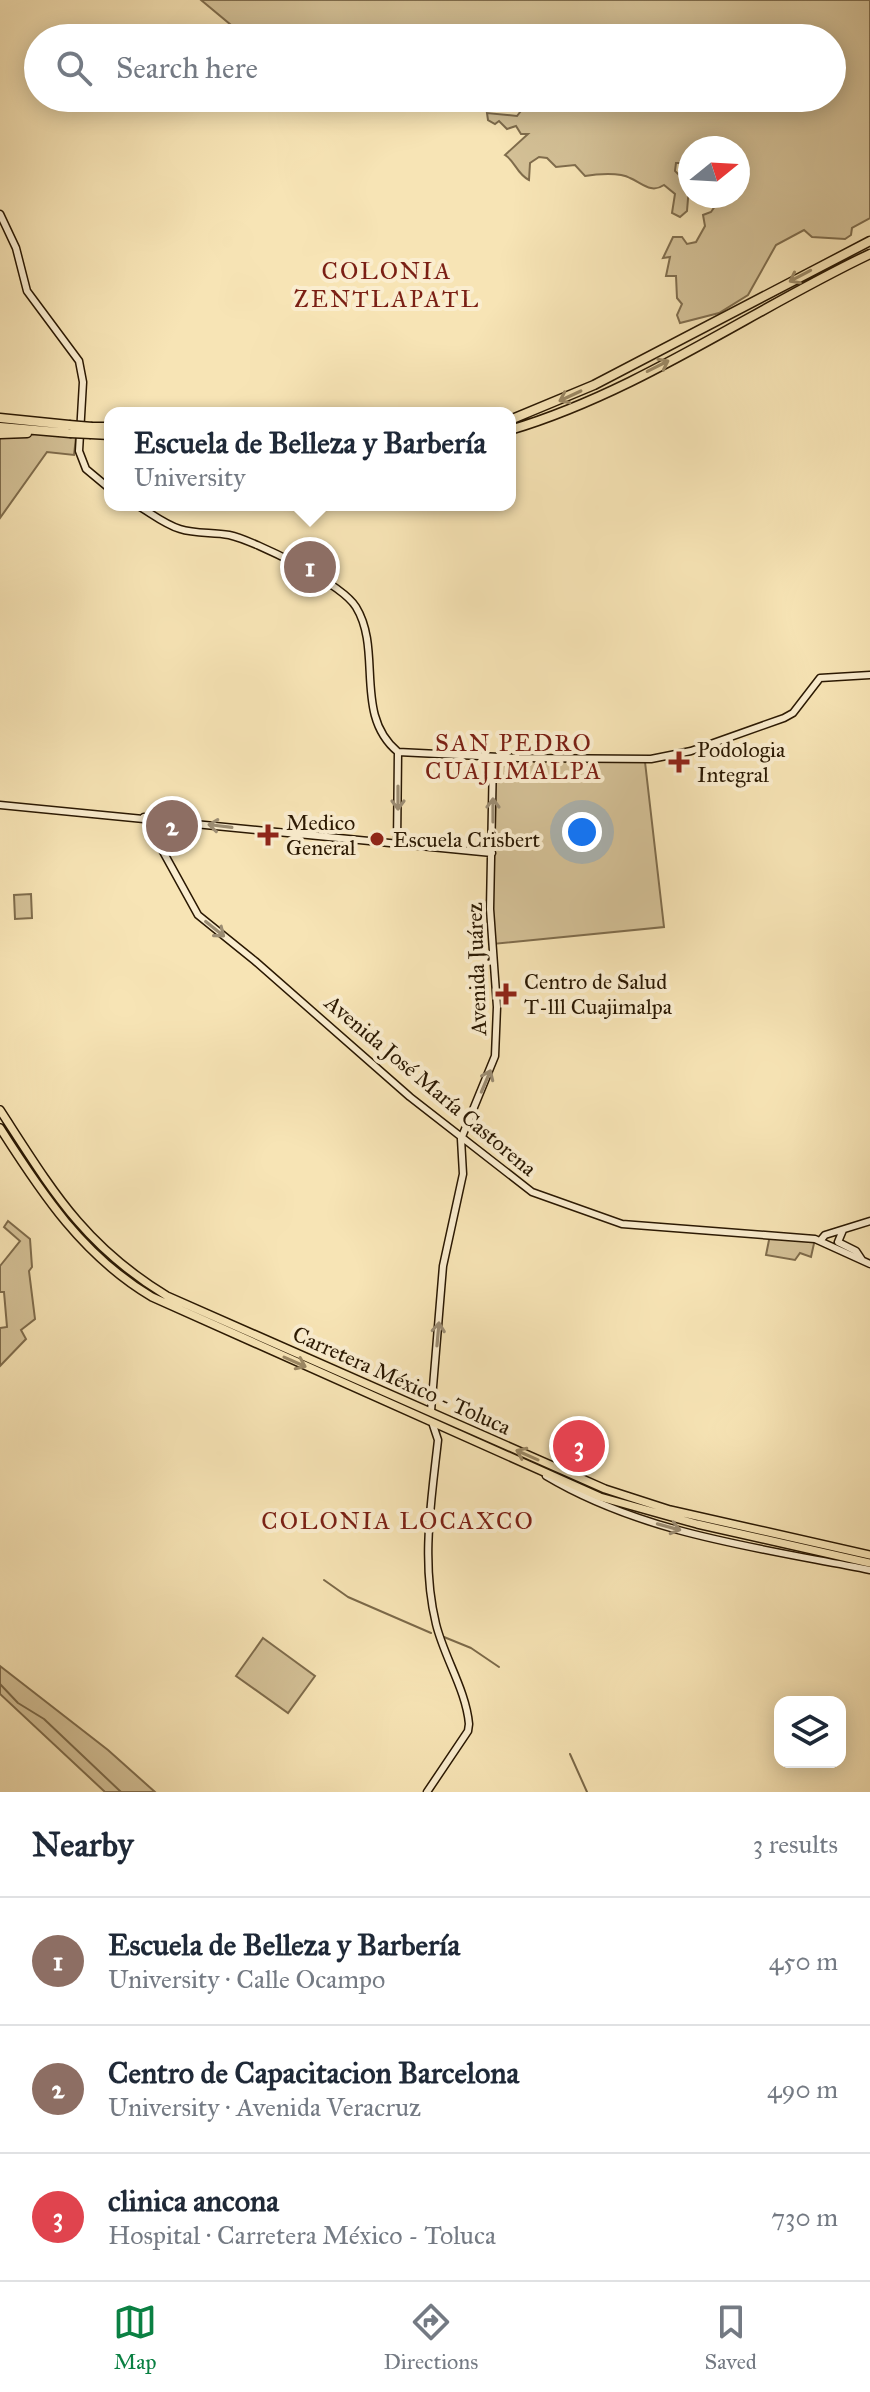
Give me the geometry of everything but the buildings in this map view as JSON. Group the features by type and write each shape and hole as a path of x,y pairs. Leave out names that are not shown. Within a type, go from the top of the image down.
{"highway":[{"path":"516,418 594,385 870,241"},
{"path":"516,428 573,408 627,382 870,254"},
{"path":"0,418 69,429 104,428"},
{"path":"0,427 45,431"},
{"path":"0,434 69,429"},
{"path":"91,430 104,433"}],"main road":[{"name":"Carretera México - Toluca","path":"0,1110 76,1224 134,1276 199,1312 637,1501 870,1555"},
{"name":"Carretera México - Toluca","path":"0,1128 74,1234 139,1290 546,1476 651,1513 870,1563"}],"street":[{"path":"0,214 16,248 27,291 79,361 83,382 79,451 90,474 104,484"},
{"path":"148,511 179,529 230,535 250,542 331,586 354,603 367,636 371,699 387,740 398,752 397,845"},
{"path":"398,752 602,760 670,757 784,718 820,678 870,675"},
{"name":"Avenida Juárez","path":"431,1411 443,1266 463,1174 461,1139 495,1056 493,757"},
{"path":"0,805 492,853"},
{"name":"Avenida José María Castorena","path":"144,817 198,915 461,1139 532,1192 622,1224 801,1237 820,1241 870,1264"},
{"path":"820,1241 825,1235 870,1221"},
{"path":"845,1228 838,1242 856,1251 862,1260"},
{"path":"427,1792 468,1731 469,1724 442,1647 428,1578 426,1537 438,1440 433,1425"},
{"path":"438,1440 453,1434"},
{"path":"546,1476 592,1501 657,1524 870,1570"}],"shaded area":[{"path":"201,0 870,0 870,218 852,228 851,235 845,239 812,237 804,230 776,245 748,295 719,313 680,323 677,315 682,304 677,298 676,276 666,276 670,257 663,258 673,237 682,237 687,244 696,242 705,226 703,215 714,208 750,208 750,136 678,136 675,171 678,174 678,208 687,208 680,217 672,213 675,194 664,185 651,188 620,175 585,176 575,165 556,167 547,158 539,157 530,163 529,180 505,155 528,134 521,134 516,126 507,129 499,121 495,124 488,120 487,113 517,116 520,112 846,112 846,24 230,24"},
{"path":"35,433 76,437 74,455 47,452 0,518 0,437"},
{"path":"493,757 645,762 664,927 493,944"},
{"path":"31,894 32,918 15,919 14,895"},
{"path":"8,1221 30,1239 32,1267 29,1271 35,1319 21,1330 26,1339 0,1366 0,1328 7,1327 4,1292 0,1292 0,1266 20,1241 4,1227"},
{"path":"770,1235 815,1239 811,1257 800,1253 795,1260 766,1255"},
{"path":"263,1638 315,1676 288,1713 236,1676"},
{"path":"0,1666 108,1750 155,1792 105,1792 0,1694"}],"waterway":[{"path":"324,1580 348,1597 431,1633"},
{"path":"444,1637 471,1648 499,1667"},
{"path":"0,1684 18,1703 44,1719 121,1792"},
{"path":"570,1754 587,1792"}],"place":[{"name":"Escuela de Belleza y Barbería","path":"310,567"},
{"name":"Podologia Integral","path":"679,762"},
{"name":"Centro de Capacitacion Barcelona","path":"172,826"},
{"name":"Medico General","path":"268,835"},
{"name":"Escuela Crisbert","path":"377,839"},
{"name":"Centro de Salud T-lll Cuajimalpa","path":"506,994"},
{"name":"clinica ancona","path":"579,1446"}],"district":[{"name":"COLONIA ZENTLAPATL","path":"387,285"},
{"name":"SAN PEDRO CUAJIMALPA","path":"514,757"},
{"name":"COLONIA LOCAXCO","path":"398,1521"}]}
